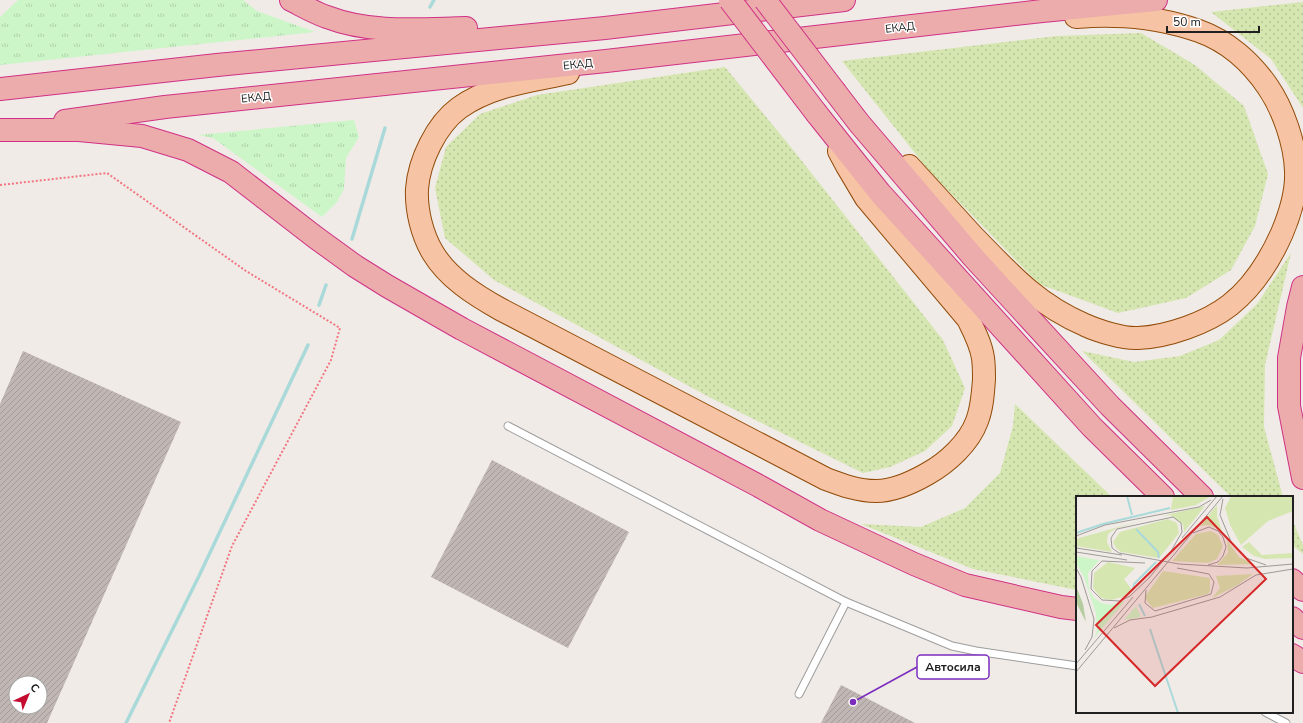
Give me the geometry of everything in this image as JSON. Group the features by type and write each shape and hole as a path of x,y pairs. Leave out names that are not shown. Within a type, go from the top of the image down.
{"highway":[{"path":"291,0 328,18 380,29 554,26 605,28"},
{"path":"730,0 830,132 880,193 1086,422 1162,496"},
{"path":"765,0 859,123 969,253 1110,406 1201,496"},
{"path":"0,89 217,65 605,28 844,0"},
{"name":"ЕКАД","path":"0,130 164,106 606,61 1042,11 1156,0"},
{"path":"0,130 78,130 142,136 188,150 231,172 315,237 387,286 462,330 745,478 820,520 914,564 965,585 1054,606 1076,609"},
{"path":"1303,287 1289,358 1289,406 1303,478"},
{"path":"1293,581 1303,590"},
{"path":"1293,619 1303,628"},
{"path":"1293,656 1303,662"}],"main road":[{"path":"859,123 887,142 1022,286 1040,301 1063,315 1109,334 1137,339 1179,330 1206,319 1229,305 1246,290 1260,273 1276,246 1288,218 1294,196 1296,171 1292,147 1286,123 1276,100 1260,76 1242,57 1223,43 1200,32 1170,23 1148,19 1117,16 1073,17 1042,11"},
{"path":"606,61 593,68 515,83 497,89 460,108 447,119 437,132 424,161 417,189 421,224 433,253 443,267 456,279 472,292 500,309 826,479 848,488 877,491 915,481 940,466 950,458 970,434 977,422 981,408 983,393 983,358 978,339 968,318 866,198 847,166 830,132"}],"lane":[{"path":"508,426 846,602 952,646 1076,666"},
{"path":"799,694 846,602"},
{"path":"1267,713 1286,723"}],"path":[{"path":"0,185 107,173 246,271 340,328 332,360 232,546 169,723"}],"green space":[{"path":"18,0 243,0 257,11 315,32 0,65 0,17"},
{"path":"1303,2 1303,108 1271,59 1211,12"},
{"path":"1141,33 1195,65 1244,106 1268,174 1255,226 1231,270 1186,298 1118,313 1039,284 930,172 842,61 1057,36"},
{"path":"725,67 794,151 943,340 965,388 952,426 925,451 890,467 863,473 709,397 494,280 445,238 435,188 446,147 480,114 537,95"},
{"path":"354,120 359,137 346,158 344,189 337,202 322,217 213,138 198,135"},
{"path":"1291,253 1265,365 1264,427 1283,496 1230,496 1082,351 1134,362 1180,356 1219,340 1257,304"},
{"path":"1015,404 1111,496 1076,496 1076,590 973,569 861,524 921,527 965,508 1000,473 1013,426"},
{"path":"1293,521 1303,545 1303,554 1293,546"}],"building":[{"path":"23,351 181,422 47,723 0,723 0,404"},
{"path":"492,460 629,532 568,648 431,577"},
{"path":"841,685 915,723 821,723"}],"waterway":[{"path":"430,7 434,0"},
{"path":"352,239 385,128"},
{"path":"319,305 326,285"},
{"path":"126,723 199,576 308,345"}],"place":[{"name":"Автосила","path":"853,702"}]}
